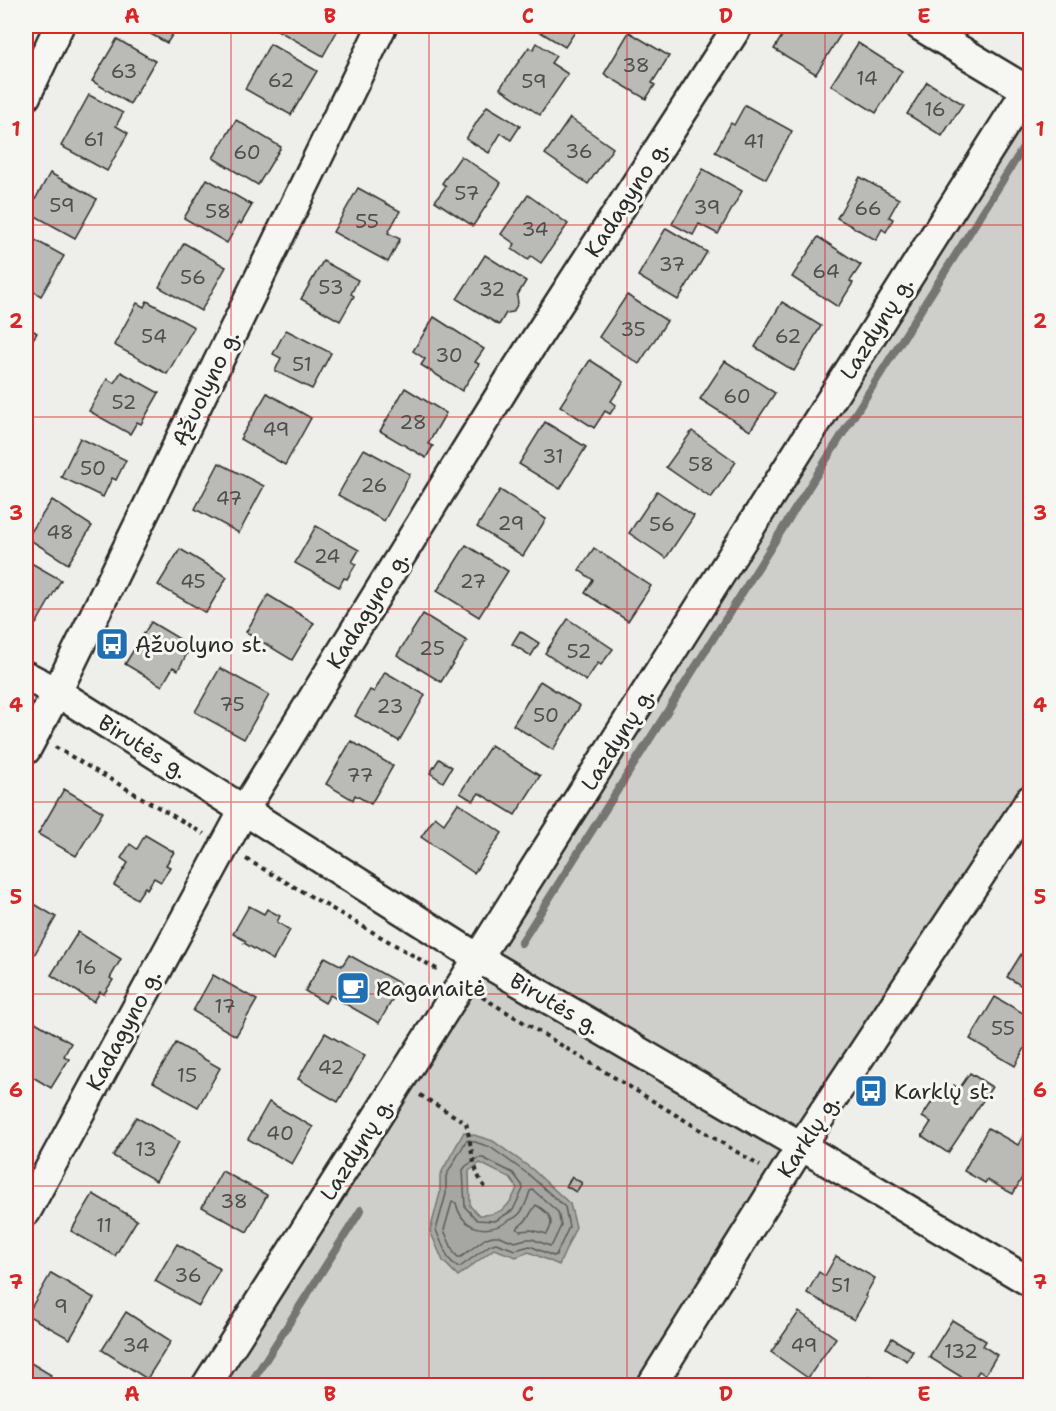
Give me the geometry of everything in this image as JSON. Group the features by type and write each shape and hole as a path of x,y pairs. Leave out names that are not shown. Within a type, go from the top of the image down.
{"street":[{"path":"26,96 58,26"},
{"name":"Ąžuolyno g.","path":"29,742 57,692 382,26"},
{"name":"Kadagyno g.","path":"26,1212 244,810 510,379 738,26"},
{"path":"920,26 1028,92"},
{"name":"Lazdynų g.","path":"206,1386 1028,92"},
{"name":"Birutės g.","path":"26,676 57,692 478,958 1030,1282"},
{"name":"Karklų g.","path":"651,1386 801,1146 1030,800"}],"path":[{"path":"29,742 223,846 461,983 781,1178"},
{"path":"399,1082 466,1123 476,1167 482,1184 487,1189"}],"shaded area":[{"path":"1030,78 1030,800 651,1385 206,1386"}],"water":[{"path":"464,1132 493,1141 532,1169 570,1204 576,1227 559,1265 529,1252 516,1257 494,1249 458,1276 443,1261 430,1231 440,1193 440,1175","holes":["480,1163 510,1178 517,1188 511,1201 499,1212 479,1215 470,1206 469,1171"]}],"building":[{"path":"136,26 178,26 167,43"},
{"path":"279,26 340,26 323,56 277,30"},
{"path":"540,26 579,26 565,47 537,30"},
{"path":"788,26 828,26 841,34 816,74 774,49"},
{"path":"629,32 669,56 652,83 655,85 646,99 604,74"},
{"path":"117,39 155,61 130,104 92,81"},
{"path":"537,43 556,56 551,63 568,74 540,115 500,88 529,47 533,50"},
{"path":"858,43 902,71 876,113 831,85"},
{"path":"270,44 317,71 291,115 245,89"},
{"path":"927,82 963,104 942,136 907,114"},
{"path":"89,95 123,113 116,126 128,133 107,171 61,146"},
{"path":"745,105 792,131 766,179 715,152 731,123 734,125"},
{"path":"487,106 520,126 511,140 501,133 489,153 466,139"},
{"path":"570,118 613,148 588,184 545,154"},
{"path":"236,120 281,147 258,185 213,158"},
{"path":"461,156 501,183 473,226 435,201 446,186 442,183"},
{"path":"703,169 742,191 718,234 699,224 693,235 672,224"},
{"path":"50,173 97,199 75,238 28,212"},
{"path":"860,177 899,199 889,217 893,219 886,232 882,229 876,240 837,218"},
{"path":"207,179 252,205 227,243 184,218"},
{"path":"358,188 400,211 388,233 400,239 388,262 333,232"},
{"path":"528,195 568,224 541,263 531,256 528,260 512,249 515,244 501,234"},
{"path":"666,228 707,252 678,300 638,276"},
{"path":"26,235 64,256 41,296 26,287"},
{"path":"818,237 861,265 850,281 853,283 838,307 792,277"},
{"path":"184,243 226,267 201,311 159,287"},
{"path":"485,255 526,281 517,296 518,303 513,312 506,313 499,325 457,299"},
{"path":"323,261 358,280 351,294 354,296 340,321 301,299"},
{"path":"627,295 667,321 639,364 599,337"},
{"path":"147,301 194,327 167,374 114,345 137,303 144,307"},
{"path":"782,302 821,326 794,371 755,347"},
{"path":"434,317 484,349 475,362 479,364 462,391 421,365 425,359 413,351"},
{"path":"26,326 37,333 26,350"},
{"path":"286,330 331,353 312,389 275,371 281,358 273,354"},
{"path":"590,360 624,382 611,401 616,405 610,414 605,411 594,428 560,406"},
{"path":"725,361 775,393 750,431 700,399"},
{"path":"121,372 159,393 141,424 137,422 130,434 89,411 107,379 114,383"},
{"path":"405,388 446,413 428,444 433,446 426,458 380,431"},
{"path":"267,393 311,418 285,465 240,439"},
{"path":"545,422 586,447 560,489 519,464"},
{"path":"692,431 736,462 711,498 666,467"},
{"path":"80,438 126,460 116,480 112,478 103,497 61,477"},
{"path":"364,449 410,474 384,521 338,495"},
{"path":"219,463 264,486 239,533 195,509"},
{"path":"500,490 546,519 523,556 477,527"},
{"path":"657,491 694,516 666,558 629,533"},
{"path":"52,500 92,526 68,564 27,538"},
{"path":"316,526 359,550 352,562 356,564 339,587 295,563"},
{"path":"466,545 508,571 479,617 437,591"},
{"path":"594,548 651,586 628,621 585,593 593,580 579,570"},
{"path":"180,549 227,577 206,613 158,585"},
{"path":"26,560 61,580 36,624 26,618"},
{"path":"268,595 314,623 292,660 246,632"},
{"path":"423,614 467,641 441,682 397,655"},
{"path":"568,619 613,649 601,665 598,663 586,681 545,653"},
{"path":"151,622 183,641 180,647 188,652 178,670 173,667 162,686 125,664"},
{"path":"520,631 539,643 531,656 512,644"},
{"path":"220,668 269,695 244,739 195,712"},
{"path":"385,672 425,695 399,741 355,716 370,690 374,692"},
{"path":"540,681 580,706 553,750 513,725"},
{"path":"351,741 393,766 371,804 355,795 353,800 326,784"},
{"path":"491,745 540,776 515,815 479,793 473,801 460,793"},
{"path":"439,759 452,767 443,782 430,773"},
{"path":"64,789 103,812 76,856 38,834"},
{"path":"458,803 502,833 474,873 421,837 435,817 444,824"},
{"path":"145,835 174,852 166,865 170,867 161,882 154,878 137,899 114,885 128,863 121,858 130,844 137,849"},
{"path":"26,899 56,917 33,957 28,954 26,958"},
{"path":"249,906 264,914 267,909 280,916 277,922 290,930 273,960 233,934"},
{"path":"78,932 121,959 110,978 113,980 104,994 100,992 94,1002 51,975"},
{"path":"1030,940 1030,991 1007,977"},
{"name":"Raganaitė","path":"349,955 401,984 379,1023 330,995 325,1003 305,991 325,957 342,966"},
{"path":"213,975 257,1000 236,1036 193,1011"},
{"path":"995,997 1030,1017 1030,1039 1015,1066 970,1039"},
{"path":"30,1019 71,1043 64,1056 69,1059 51,1088 26,1073 26,1026"},
{"path":"325,1033 365,1056 338,1102 298,1079"},
{"path":"176,1043 220,1068 198,1107 153,1082"},
{"path":"970,1073 992,1087 948,1153 922,1136 931,1122 922,1117 937,1094 945,1099 954,1085 959,1089"},
{"path":"269,1102 313,1127 292,1164 248,1139"},
{"path":"136,1117 179,1142 156,1181 113,1156"},
{"path":"1030,1123 1030,1163 1013,1194 987,1180 985,1183 964,1171 988,1128 1018,1145"},
{"path":"222,1171 267,1195 247,1232 202,1207"},
{"path":"572,1177 582,1183 576,1192 566,1186"},
{"path":"93,1194 137,1220 115,1256 71,1231"},
{"path":"177,1244 220,1269 199,1306 155,1281"},
{"path":"836,1256 875,1278 854,1320 807,1293 819,1272 825,1276"},
{"path":"51,1273 94,1298 70,1339 27,1315"},
{"path":"126,1312 171,1341 147,1379 102,1350"},
{"path":"799,1312 836,1338 808,1378 771,1352"},
{"path":"952,1320 986,1341 983,1346 997,1355 985,1375 979,1371 971,1383 929,1357"},
{"path":"892,1338 913,1351 907,1361 886,1348"},
{"path":"26,1360 51,1375 44,1386 26,1386"},
{"path":"869,1376 880,1383 878,1386 863,1386"}],"waterway":[{"path":"521,943 1030,137"},
{"path":"249,1386 361,1210"}],"place":[{"name":"Ąžuolyno st.","path":"112,644"},
{"name":"Raganaitė","path":"353,988"},
{"name":"Karklų st.","path":"871,1091"}]}
